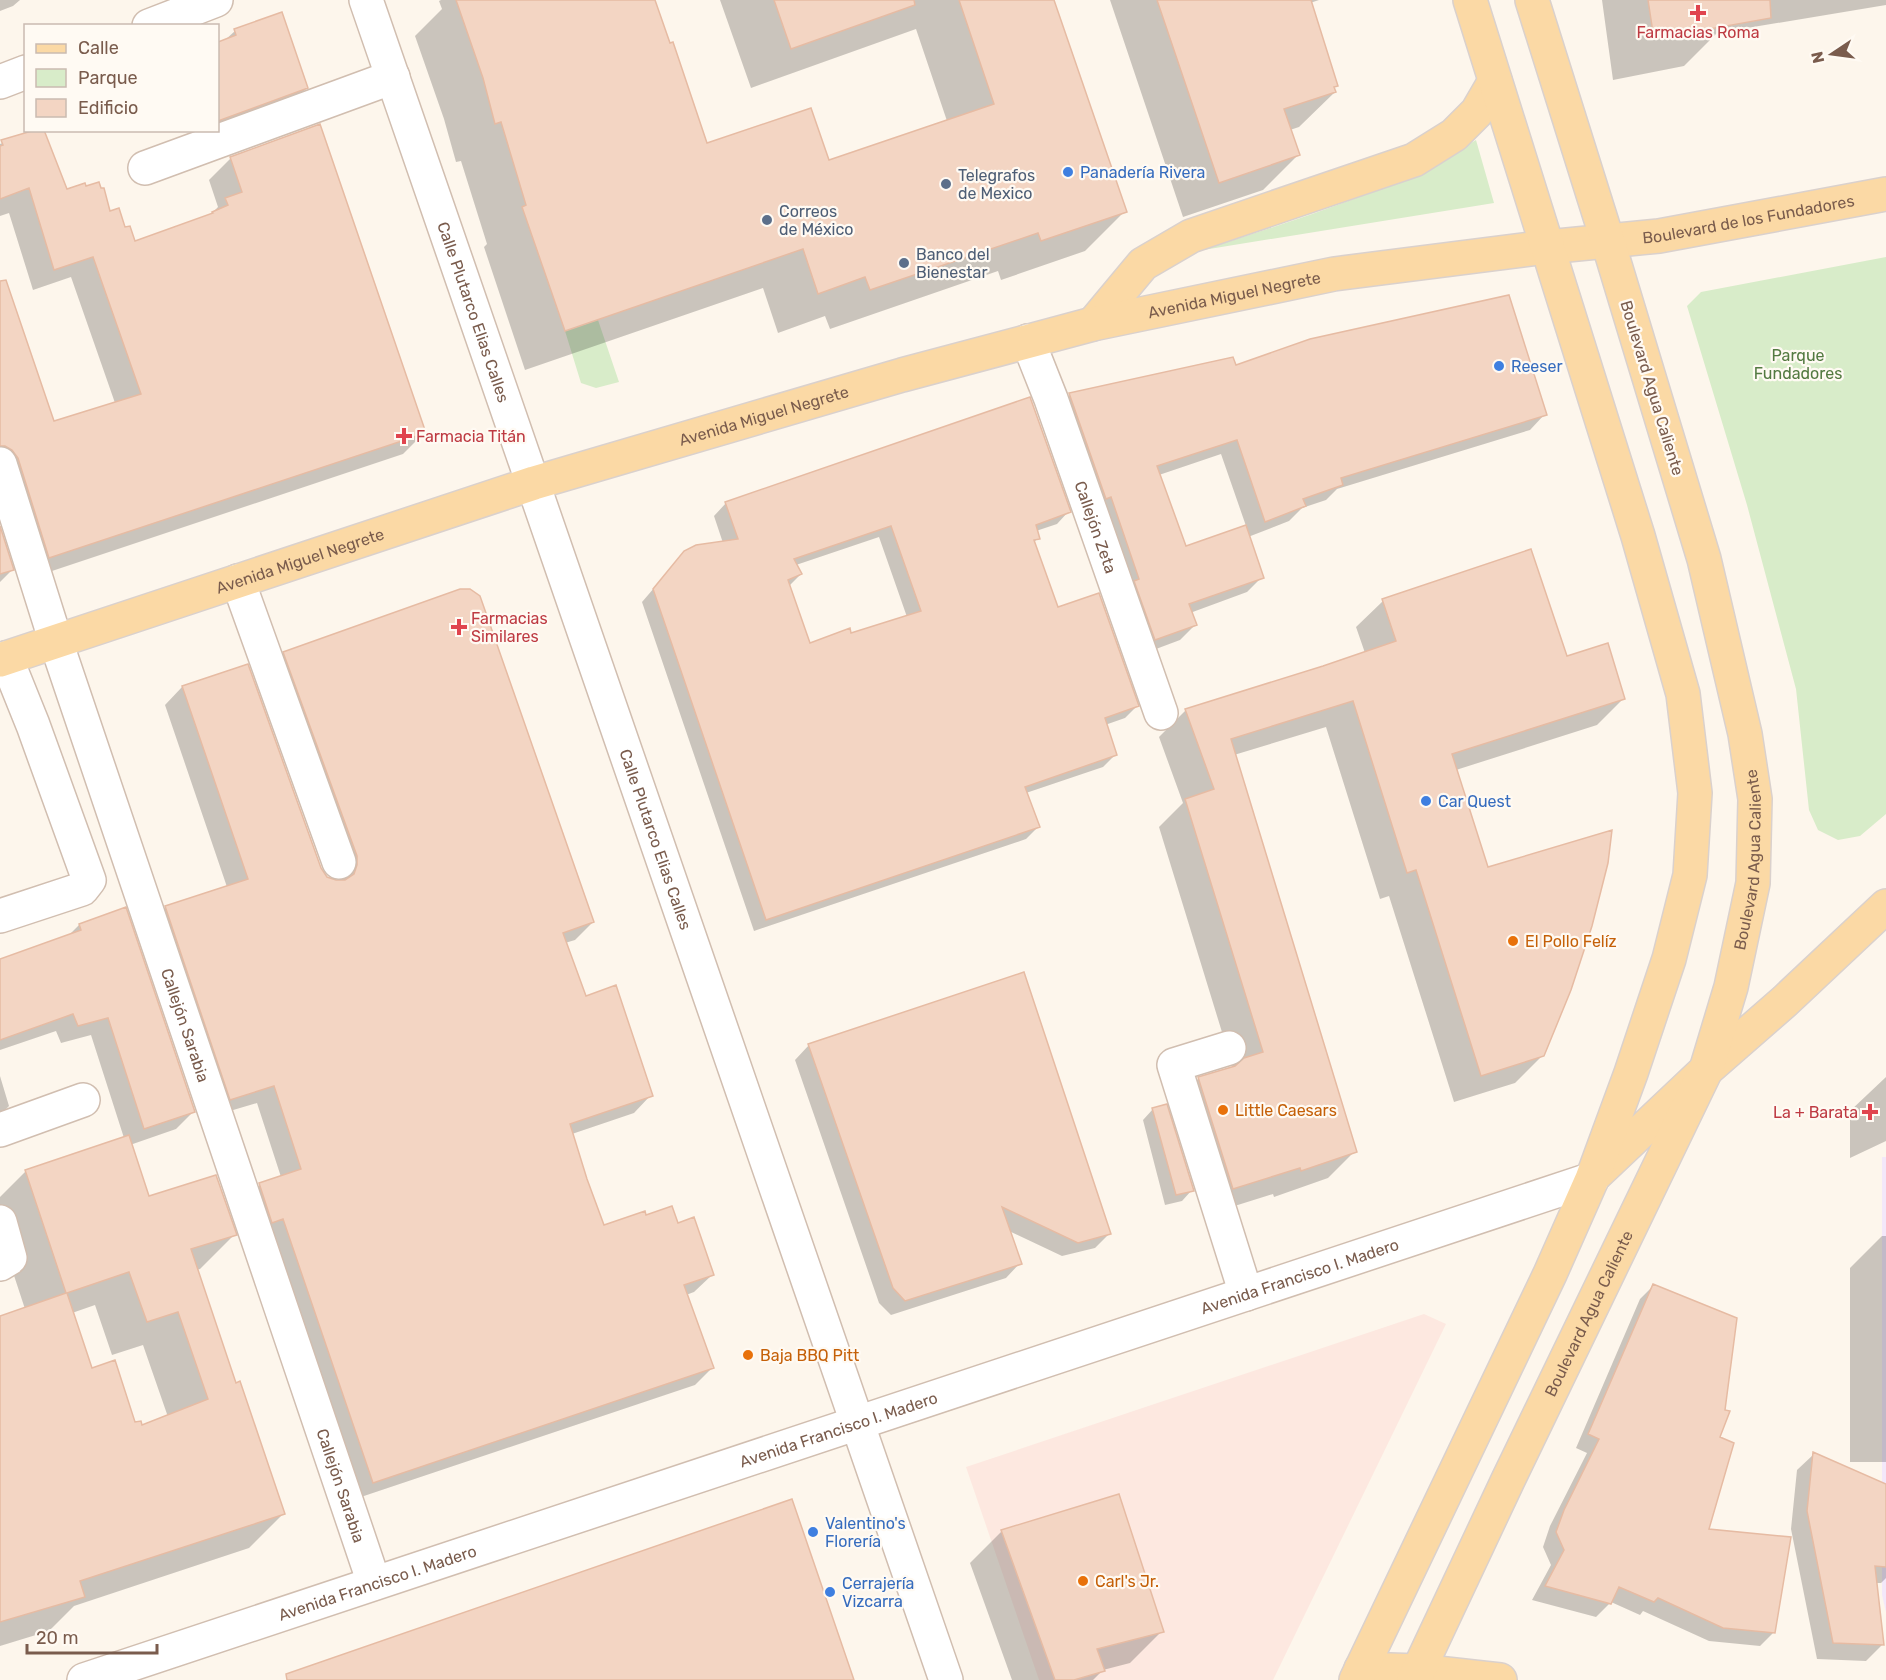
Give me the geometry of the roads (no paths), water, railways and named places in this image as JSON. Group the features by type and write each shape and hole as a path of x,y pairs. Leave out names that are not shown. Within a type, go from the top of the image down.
{"main road":[{"path":"1470,0 1638,536 1683,694 1695,793 1690,875 1669,959 1592,1179 1550,1274 1359,1674 1500,1680"},
{"name":"Boulevard Agua Caliente","path":"1417,1675 1508,1480 1706,1070 1731,987 1753,883 1755,799 1745,734 1704,559 1532,0"},
{"path":"1093,324 1143,264 1191,236 1414,160 1454,135 1477,112 1495,81"},
{"name":"Boulevard de los Fundadores","path":"1547,247 1659,236 1886,194"},
{"name":"Avenida Miguel Negrete","path":"3,659 534,483 902,375 1028,341 1093,324 1334,273 1547,247"},
{"path":"1592,1179 1706,1070 1785,1001 1886,906"}],"street":[{"path":"154,24 216,0"},
{"name":"Calle Plutarco Elias Calles","path":"366,0 946,1680"},
{"path":"0,82 24,73"},
{"path":"145,168 393,77"},
{"name":"Callejón Zeta","path":"1028,341 1051,399 1161,713"},
{"name":"Callejón Sarabia","path":"0,464 56,642 374,1583"},
{"path":"238,581 339,862"},
{"path":"0,916 82,889 89,880 33,725 3,659"},
{"path":"1229,1048 1174,1065 1246,1294"},
{"path":"0,1130 83,1100"},
{"name":"Avenida Francisco I. Madero","path":"84,1680 1592,1179"},
{"path":"0,1222 10,1258 0,1264"}],"place":[{"name":"Farmacias Roma","path":"1698,13"},
{"name":"Panadería Rivera","path":"1068,172"},
{"name":"Telegrafos de Mexico","path":"946,184"},
{"name":"Correos de México","path":"767,220"},
{"name":"Banco del Bienestar","path":"904,263"},
{"name":"Reeser","path":"1499,366"},
{"name":"Farmacia Titán","path":"404,436"},
{"name":"Farmacias Similares","path":"459,627"},
{"name":"Car Quest","path":"1426,801"},
{"name":"El Pollo Felíz","path":"1513,941"},
{"name":"Little Caesars","path":"1223,1110"},
{"name":"La + Barata","path":"1870,1112"},
{"name":"Baja BBQ Pitt","path":"748,1355"},
{"name":"Valentino's Florería","path":"813,1532"},
{"name":"Carl's Jr.","path":"1083,1581"},
{"name":"Cerrajería Vizcarra","path":"830,1592"}],"park label":[{"name":"Parque Fundadores","path":"1798,364"}]}
